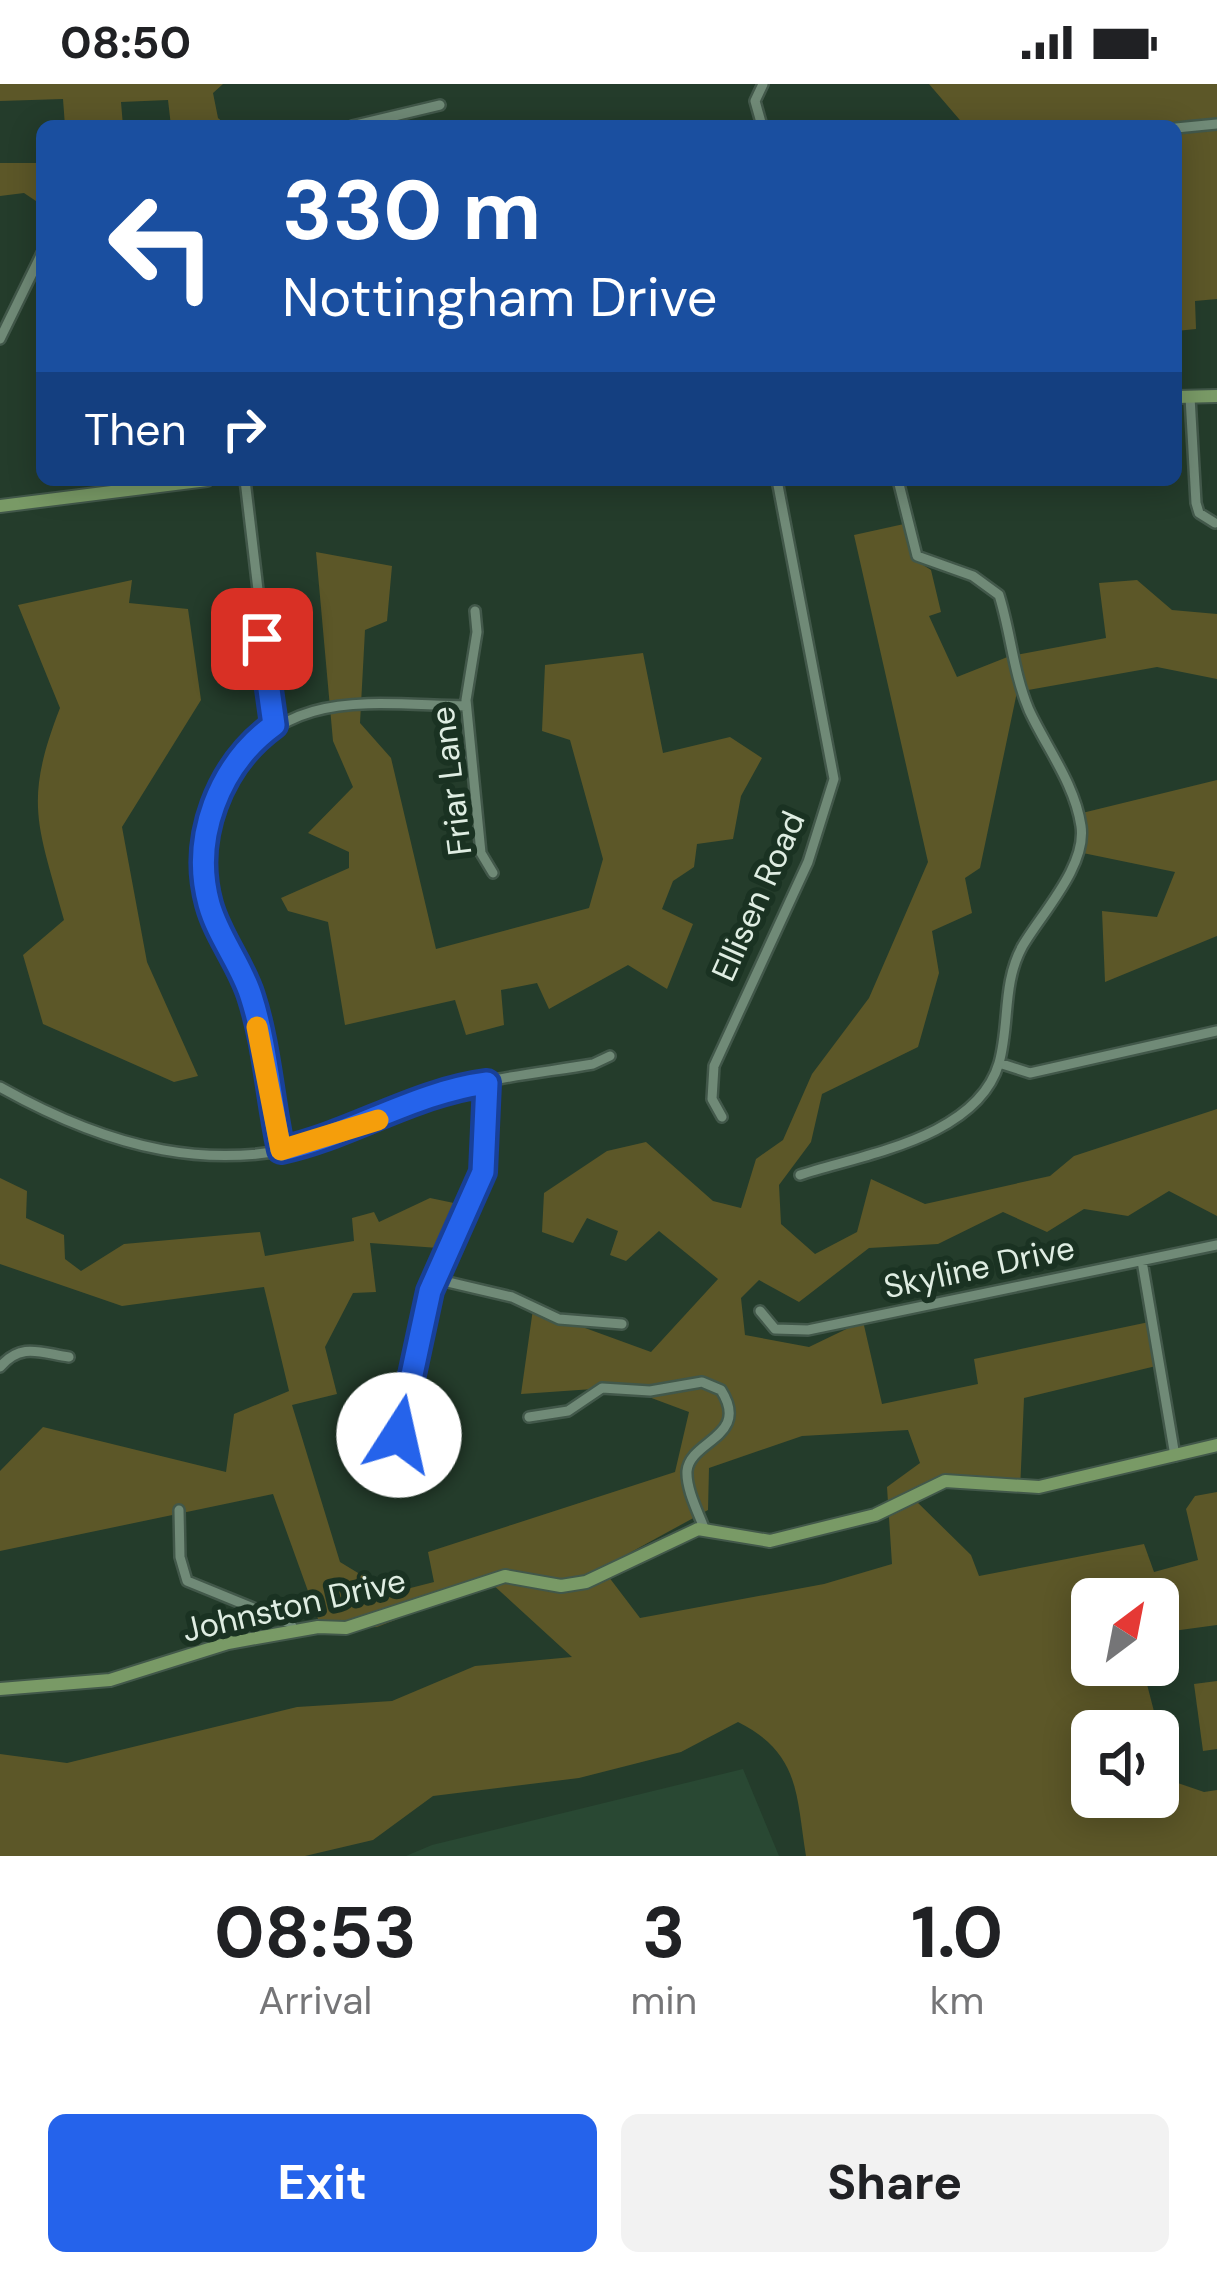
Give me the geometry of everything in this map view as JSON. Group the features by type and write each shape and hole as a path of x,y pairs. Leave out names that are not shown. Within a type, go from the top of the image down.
{"street":[{"path":"760,120 755,100 763,84"},
{"path":"377,120 440,105"},
{"path":"1182,127 1217,124"},
{"path":"0,339 36,265"},
{"path":"1215,523 1199,513 1196,503 1183,397 1217,396"},
{"path":"0,506 119,486"},
{"path":"246,486 274,725"},
{"name":"Ellisen Road","path":"722,1118 710,1082 718,1055 808,862 834,779 778,486"},
{"path":"800,1175 950,1121 976,1101 999,1063 1014,964 1073,860 1081,825 1070,790 1028,708 999,596 974,576 917,556 900,486"},
{"name":"Friar Lane","path":"475,611 466,706 481,853 493,873"},
{"path":"281,1150 254,1004 209,905 204,855 218,793 243,755 274,725 348,704 466,706"},
{"path":"999,1063 1030,1073 1217,1031"},
{"path":"0,1088 86,1132 134,1147 210,1158 281,1150 339,1136 438,1095 610,1056"},
{"path":"380,1465 399,1435 435,1279 483,1172 487,1083"},
{"name":"Skyline Drive","path":"760,1311 775,1329 808,1330 1217,1245"},
{"path":"1142,1261 1175,1456"},
{"path":"435,1279 512,1297 560,1319 622,1324"},
{"path":"0,1367 16,1352 31,1349 69,1357"},
{"path":"529,1417 568,1411 595,1389 650,1391 702,1382 721,1390 729,1409 724,1429 689,1463 687,1473 704,1528 770,1541 874,1515 945,1481 1040,1487 1217,1445"},
{"path":"179,1510 180,1557 187,1581 290,1623 295,1630"},
{"name":"Johnston Drive","path":"0,1689 110,1680 195,1652 295,1630 346,1628 506,1576 561,1586 586,1582 704,1528"}],"shaded area":[{"path":"0,84 223,84 213,93 220,120 170,120 168,100 121,102 122,120 65,120 63,99 0,101"},
{"path":"929,84 1217,84 1217,299 1195,301 1196,329 1182,330 1182,120 960,120"},
{"path":"0,163 36,163 36,201 24,193 0,196"},
{"path":"904,524 912,558 931,570 941,612 929,616 957,677 1010,656 1106,638 1099,583 1137,580 1172,610 1217,614 1217,679 1157,667 1017,692 980,868 965,878 972,913 932,931 939,973 918,1047 822,1094 811,1142 779,1185 781,1224 815,1254 857,1232 871,1179 925,1204 1050,1176 1074,1156 1217,1109 1217,1216 1169,1191 1128,1216 1084,1209 1047,1232 1003,1212 938,1244 869,1248 799,1302 759,1280 741,1298 745,1335 809,1347 863,1321 882,1404 978,1384 974,1359 1149,1322 1156,1366 1024,1398 1020,1491 957,1484 914,1499 971,1555 979,1576 1144,1544 1154,1572 1198,1560 1186,1509 1195,1496 1217,1492 1217,1625 1179,1630 1179,1578 1071,1578 1071,1686 1147,1686 1154,1710 1071,1710 1071,1818 1179,1818 1179,1783 1204,1792 1217,1790 1217,1856 806,1856 792,1777 773,1747 738,1722 681,1752 579,1778 433,1796 373,1840 305,1856 0,1856 0,1754 67,1763 297,1707 392,1701 475,1666 572,1657 491,1583 377,1627 322,1630 273,1494 0,1551 0,1471 43,1427 226,1472 234,1414 289,1391 264,1287 122,1306 0,1264 0,1178 27,1191 26,1218 64,1235 65,1259 81,1271 124,1244 260,1232 265,1256 354,1241 352,1218 374,1212 379,1222 430,1198 473,1207 452,1249 370,1243 376,1292 353,1293 325,1347 337,1394 292,1405 340,1562 391,1593 434,1582 428,1552 675,1472 689,1412 622,1387 521,1394 533,1309 651,1352 718,1279 659,1231 626,1261 610,1255 618,1231 587,1218 573,1243 542,1232 544,1193 607,1151 646,1142 713,1201 741,1208 756,1159 783,1140 812,1074 869,998 928,862 854,535","holes":["908,1430 920,1463 887,1487 892,1564 824,1584 640,1618 602,1568 708,1510 709,1468 802,1436"]},
{"path":"316,552 392,566 387,621 365,630 360,723 391,758 436,949 589,908 603,859 570,740 542,731 545,665 643,653 663,753 730,737 762,758 741,796 733,839 697,844 694,867 673,881 662,909 693,924 667,989 628,965 549,1009 537,983 501,990 504,1025 466,1035 455,1000 345,1025 328,922 288,911 281,898 349,868 349,852 308,833 353,787 333,741"},
{"path":"132,580 129,603 188,609 201,700 122,827 147,962 198,1076 174,1082 43,1024 23,955 64,920 38,814 41,768 60,708 18,605"},
{"path":"1217,780 1217,936 1105,982 1102,911 1157,917 1175,872 1078,852 1078,814"},
{"path":"1217,1681 1217,1749 1203,1751 1194,1684"},
{"path":"743,1769 779,1856 406,1856 432,1845"}],"slow traffic":[{"path":"257,1027 281,1150 339,1136 378,1120"}],"route":[{"path":"262,639 274,725 243,755 218,793 208,818 204,855 209,905 254,1004 281,1150 339,1136 438,1095 487,1083 483,1172 430,1291 399,1435"}]}
